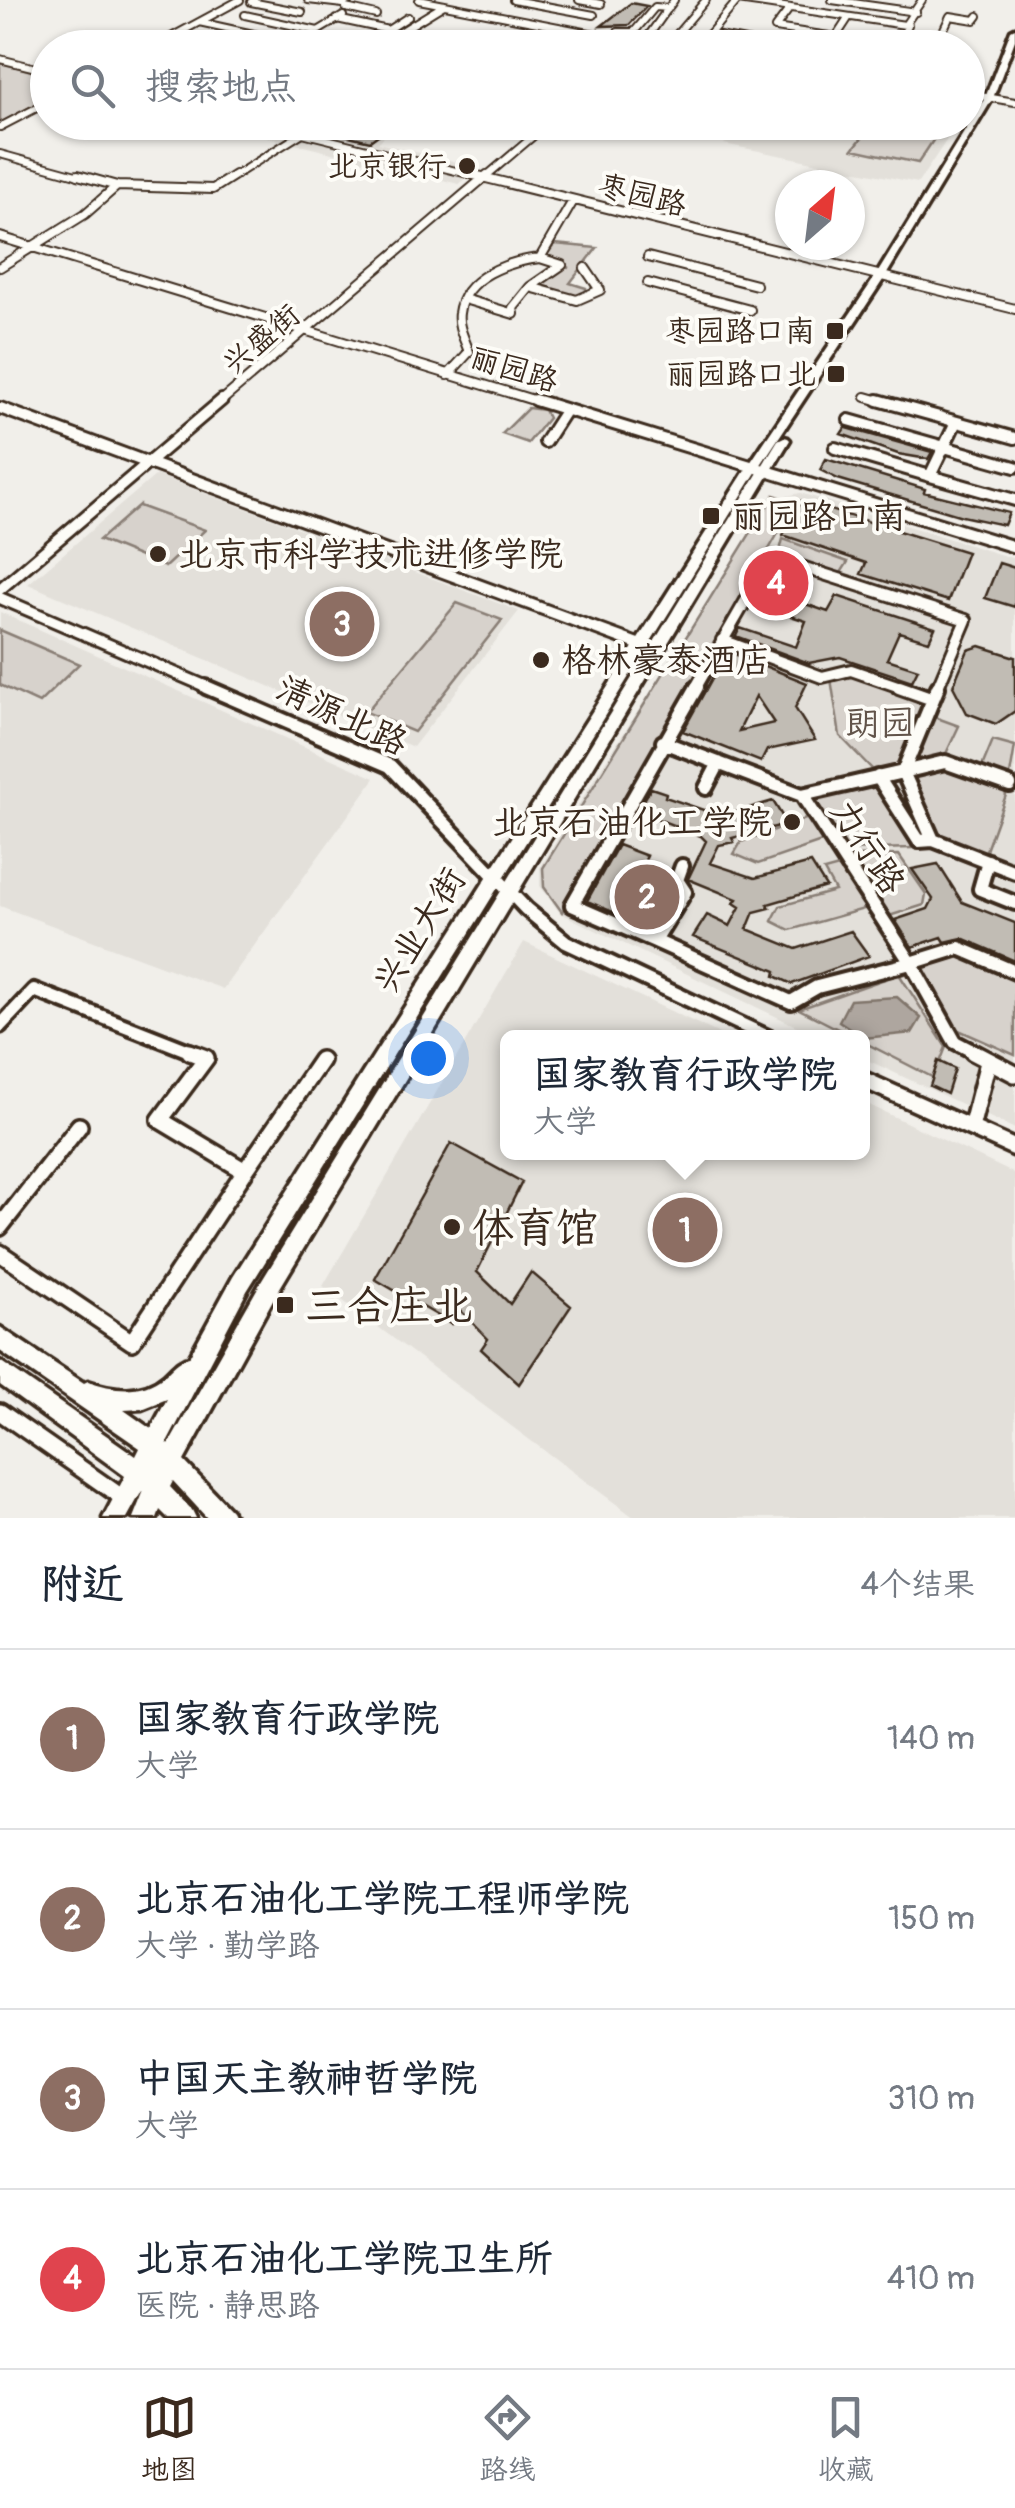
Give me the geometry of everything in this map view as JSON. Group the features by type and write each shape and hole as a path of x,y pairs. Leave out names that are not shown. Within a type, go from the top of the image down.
{"main road":[{"name":"兴业大街","path":"994,99 1015,30"},
{"name":"兴业大街","path":"985,114 1015,51"},
{"name":"兴业大街","path":"145,1518 156,1489 268,1289 643,646 884,278 969,140"},
{"name":"兴业大街","path":"119,1508 240,1284 502,882 760,468"},
{"path":"69,1385 132,1402 172,1386 240,1284"},
{"path":"0,1338 152,1444 223,1518"},
{"path":"0,1372 138,1471 184,1518"}],"street":[{"path":"185,30 240,0"},
{"path":"254,0 251,2 302,12"},
{"path":"308,0 347,4 376,14"},
{"path":"419,0 572,30"},
{"path":"460,8 472,0"},
{"path":"512,0 594,16"},
{"path":"580,0 601,4"},
{"path":"653,30 674,0"},
{"path":"681,30 706,0"},
{"path":"713,30 738,0 908,25"},
{"path":"832,0 916,12"},
{"path":"905,30 922,0"},
{"path":"403,30 444,5"},
{"path":"634,30 655,7 669,8"},
{"path":"789,30 776,28 790,8"},
{"path":"245,15 313,30"},
{"path":"840,30 849,16"},
{"path":"943,30 950,16 976,20 978,16"},
{"path":"320,30 340,18 388,30 408,17"},
{"path":"200,22 236,30"},
{"path":"584,30 588,26 609,30"},
{"path":"0,59 30,66"},
{"path":"985,97 1015,102"},
{"path":"0,126 30,111"},
{"path":"0,154 116,186 222,187 295,140"},
{"name":"枣园路","path":"328,140 1015,309"},
{"name":"兴盛街","path":"0,589 529,140"},
{"path":"0,267 84,214 116,186"},
{"path":"540,258 573,202"},
{"name":"丽园路","path":"0,237 1015,546"},
{"path":"648,256 756,285"},
{"path":"448,375 469,352 459,313 464,299 493,272 540,258 562,266 530,286 513,308 514,314 464,299"},
{"path":"530,286 577,300 600,290 585,268"},
{"path":"648,283 750,310"},
{"path":"866,397 1015,438"},
{"path":"0,408 643,646"},
{"path":"545,442 565,411"},
{"path":"849,420 1015,467"},
{"path":"930,476 956,422"},
{"path":"836,448 1015,500"},
{"name":"力行路","path":"722,640 770,556 966,620 903,772"},
{"name":"清源北路","path":"0,598 390,766 407,778 544,926 589,956 752,1030"},
{"path":"933,699 851,670 822,677 722,640 572,906 791,1002 816,988 959,948 1015,972"},
{"path":"664,742 802,795"},
{"name":"力行路","path":"1010,785 945,762 802,795 911,963 954,1042 1015,1074"},
{"path":"706,788 719,763"},
{"path":"903,772 933,840"},
{"path":"878,778 919,841 933,840 1015,872"},
{"path":"988,862 980,889 1015,903"},
{"path":"655,941 685,892 678,880 682,866"},
{"path":"0,1026 34,990 206,1058 160,1120 245,1170"},
{"path":"0,1253 132,1342 321,1060"},
{"path":"970,1128 988,1062"},
{"path":"870,1083 1015,1148"},
{"path":"0,1228 80,1126"},
{"path":"0,1412 119,1508"}],"shaded area":[{"path":"279,140 381,140 378,143 478,167 459,184"},
{"path":"728,140 947,140 918,183 724,144"},
{"path":"156,475 519,611 413,747 28,584"},
{"name":"北京石油化工学院","path":"800,493 1015,559 1015,1129 870,1061 870,1030 804,1030 560,913 540,886 540,868 775,499"},
{"path":"0,612 375,778 223,989 0,906"},
{"path":"524,942 711,1030 500,1030 500,1160 870,1160 870,1105 1015,1174 1015,1518 635,1518 323,1286"},
{"path":"897,997 921,1018 912,1033 870,1037 870,1030 852,1030 839,1021 850,1000"}],"green space":[{"path":"0,63 30,70 30,107 0,123"},
{"path":"860,140 933,140 918,163 853,149"},
{"path":"555,244 597,248 570,283 586,288 586,293 575,297 533,286 563,267 569,268 545,257"},
{"path":"528,408 544,410 548,418 528,443 502,434"},
{"path":"774,495 796,502 562,912 544,887 543,868"},
{"path":"139,505 205,530 165,567 99,540"},
{"path":"783,539 848,562 839,576 779,555"},
{"path":"457,603 502,620 414,732 366,712"},
{"path":"0,630 79,664 39,703 0,685"},
{"name":"朗园","path":"851,674 928,700 899,768 874,771 840,736 831,679"},
{"path":"929,715 959,726 943,760 918,765 913,762"},
{"path":"993,740 1015,746 1009,781 981,769"},
{"path":"947,769 1004,790 1006,795 984,856 937,837 908,774"},
{"path":"876,781 913,838 911,848 843,850 811,798"},
{"path":"814,816 830,839 758,864 734,854 741,842"},
{"path":"899,855 926,894 924,905 886,917 845,856"},
{"path":"846,865 871,907 790,930 772,921 780,906 835,891 824,871"},
{"path":"966,955 1015,977 1015,1055 945,1024 921,967"},
{"path":"899,974 946,1047 934,1078 870,1045 870,1030 840,1030 799,1009"}],"building":[{"path":"631,3 647,6 629,25 601,26"},
{"path":"845,428 932,452 928,459 898,454 841,434"},
{"path":"826,459 925,489 924,492 1009,513 1004,525 962,516 838,479 820,470"},
{"path":"801,501 967,552 948,601 861,574 866,563 783,535"},
{"path":"999,563 1015,568 1015,607 985,598"},
{"path":"773,571 790,577 780,595 828,612 837,596 935,628 929,641 899,632 887,659 918,669 912,681 840,657 809,663 736,636 740,628 796,647 806,621 754,604"},
{"path":"980,646 1015,657 1015,711 996,724 967,713 953,686 968,650"},
{"path":"727,651 807,683 795,708 815,740 767,750 761,762 683,731","holes":["756,696 774,723 739,731"]},
{"path":"651,788 666,793 665,797 721,816 773,801 787,824 732,838 734,842 719,845 710,863 755,878 811,863 826,887 768,904 770,908 754,912 747,929 796,949 851,931 869,956 792,984 775,976 776,971 693,937 707,915 730,926 740,907 734,903 737,899 688,879 706,841 701,836 655,818 645,832 630,825"},
{"path":"618,845 647,856 638,875 670,889 650,928 587,901"},
{"path":"938,864 962,902 1015,923 1015,961 962,938 945,942 942,937 912,947 895,920 928,909 933,899 912,869"},
{"path":"938,1061 955,1069 947,1094 930,1086"},
{"name":"体育馆","path":"451,1143 522,1182 477,1272 510,1304 531,1272 571,1306 519,1384 481,1349 488,1339 459,1309 452,1324 375,1279"}],"place":[{"name":"北京银行","path":"467,166"},
{"name":"枣园路口南","path":"835,331"},
{"name":"丽园路口北","path":"836,374"},
{"name":"丽园路口南","path":"711,516"},
{"name":"北京市科学技术进修学院","path":"158,554"},
{"name":"北京石油化工学院卫生所","path":"776,583"},
{"name":"中国天主教神哲学院","path":"342,624"},
{"name":"格林豪泰酒店","path":"541,660"},
{"name":"北京石油化工学院","path":"792,822"},
{"name":"北京石油化工学院工程师学院","path":"647,897"},
{"name":"体育馆","path":"452,1227"},
{"name":"国家教育行政学院","path":"685,1230"},
{"name":"三合庄北","path":"285,1305"}]}
